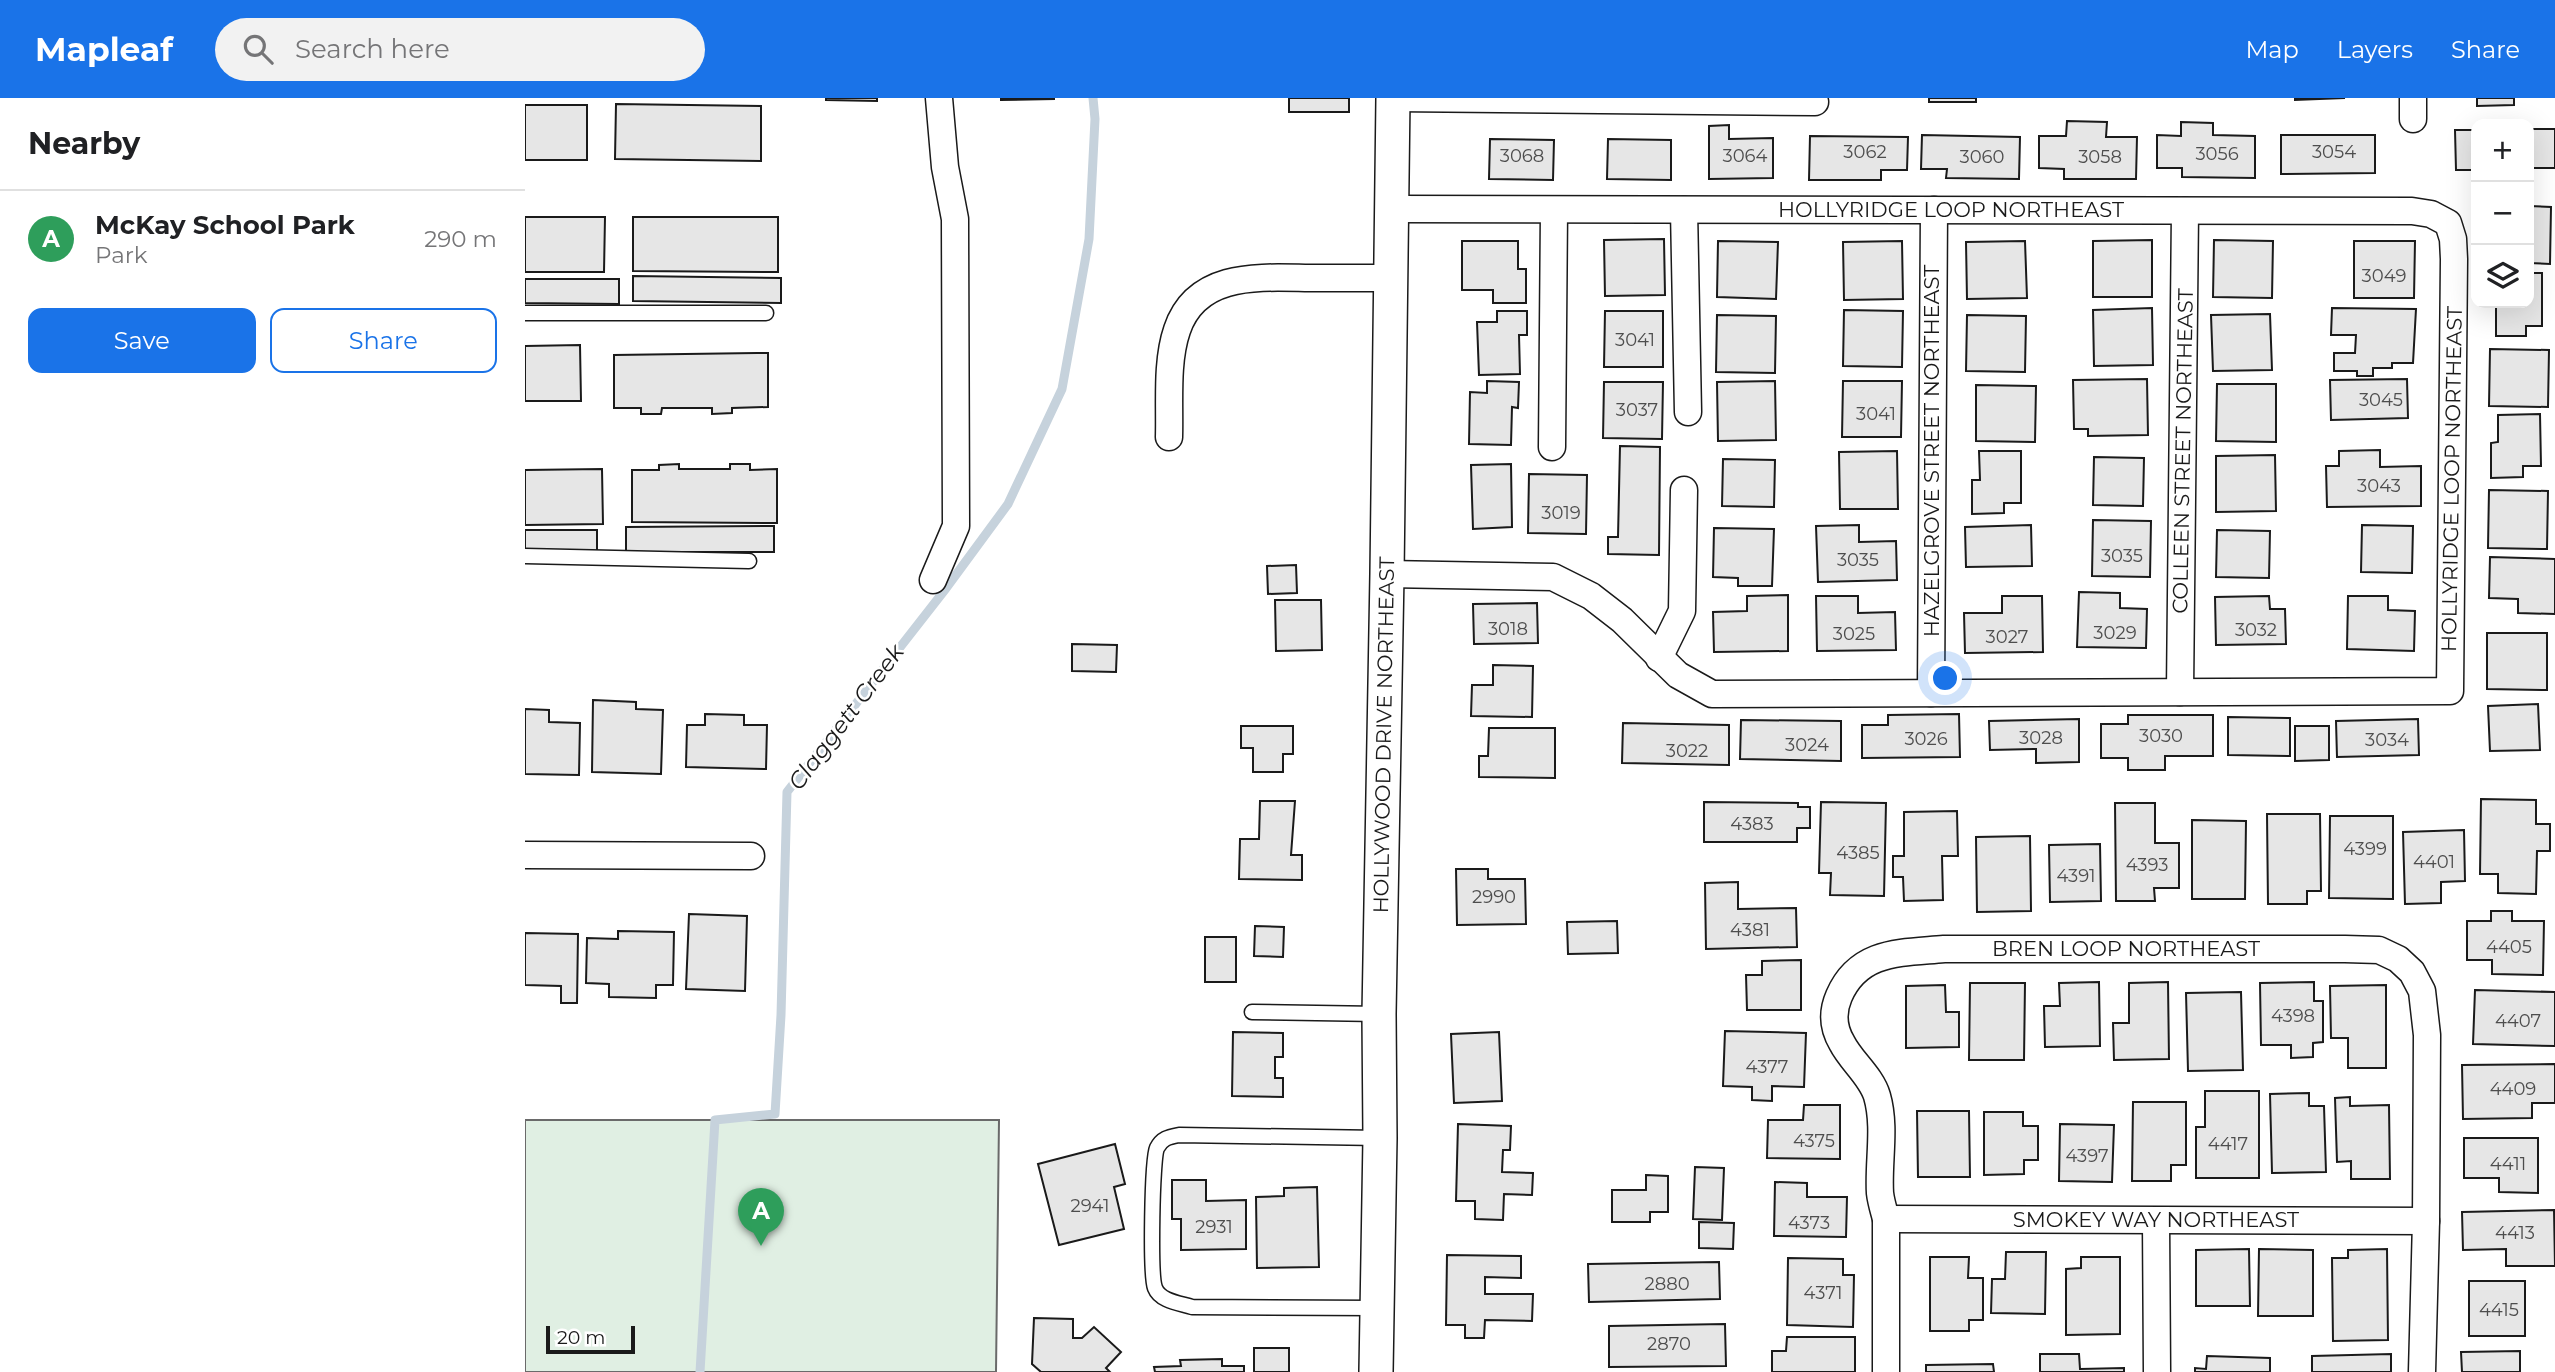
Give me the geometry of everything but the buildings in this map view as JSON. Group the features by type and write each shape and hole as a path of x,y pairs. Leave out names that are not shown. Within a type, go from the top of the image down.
{"street":[{"path":"1393,98 1815,102"},
{"name":"HOLLYWOOD DRIVE NORTHEAST","path":"1377,1372 1379,1014 1393,98"},
{"path":"933,580 956,526 955,219 945,166 939,103"},
{"name":"HOLLYRIDGE LOOP NORTHEAST","path":"1387,574 1553,577 1591,596 1622,620 1678,675 1712,694 2450,691 2454,259 2453,239 2448,223 2431,214 2412,211 1392,209"},
{"path":"1552,447 1554,210"},
{"path":"1683,210 1688,412"},
{"name":"HAZELGROVE STREET NORTHEAST","path":"1931,693 1934,210"},
{"name":"COLLEEN STREET NORTHEAST","path":"2180,692 2185,211"},
{"path":"1169,437 1172,353 1177,330 1184,314 1196,299 1209,289 1250,277 1391,278"},
{"path":"1659,659 1682,611 1683,490"},
{"path":"525,855 751,856"},
{"name":"BREN LOOP NORTHEAST","path":"1887,1372 1886,1219 1880,1195 1881,1135 1877,1096 1840,1040 1834,1023 1835,1006 1852,973 1869,960 1894,953 1944,950 2379,950 2398,959 2412,972 2422,990 2427,1035 2422,1372"},
{"name":"SMOKEY WAY NORTHEAST","path":"1886,1219 2426,1221"},
{"path":"2156,1221 2157,1372"}],"lane":[{"path":"525,313 766,313"},
{"path":"525,556 749,561"},
{"path":"1252,1012 1379,1014"},
{"path":"1377,1308 1192,1307 1163,1298 1155,1289 1152,1271 1156,1149 1165,1138 1179,1135 1380,1138"}],"green space":[{"path":"525,1120 999,1120 996,1372 525,1372"}],"waterway":[{"name":"Claggett Creek","path":"700,1372 715,1120 775,1114 781,1015 787,792 944,591 1008,504 1062,389 1089,239 1095,119 1093,98"}],"place":[{"name":"McKay School Park","path":"761,1246"}]}
